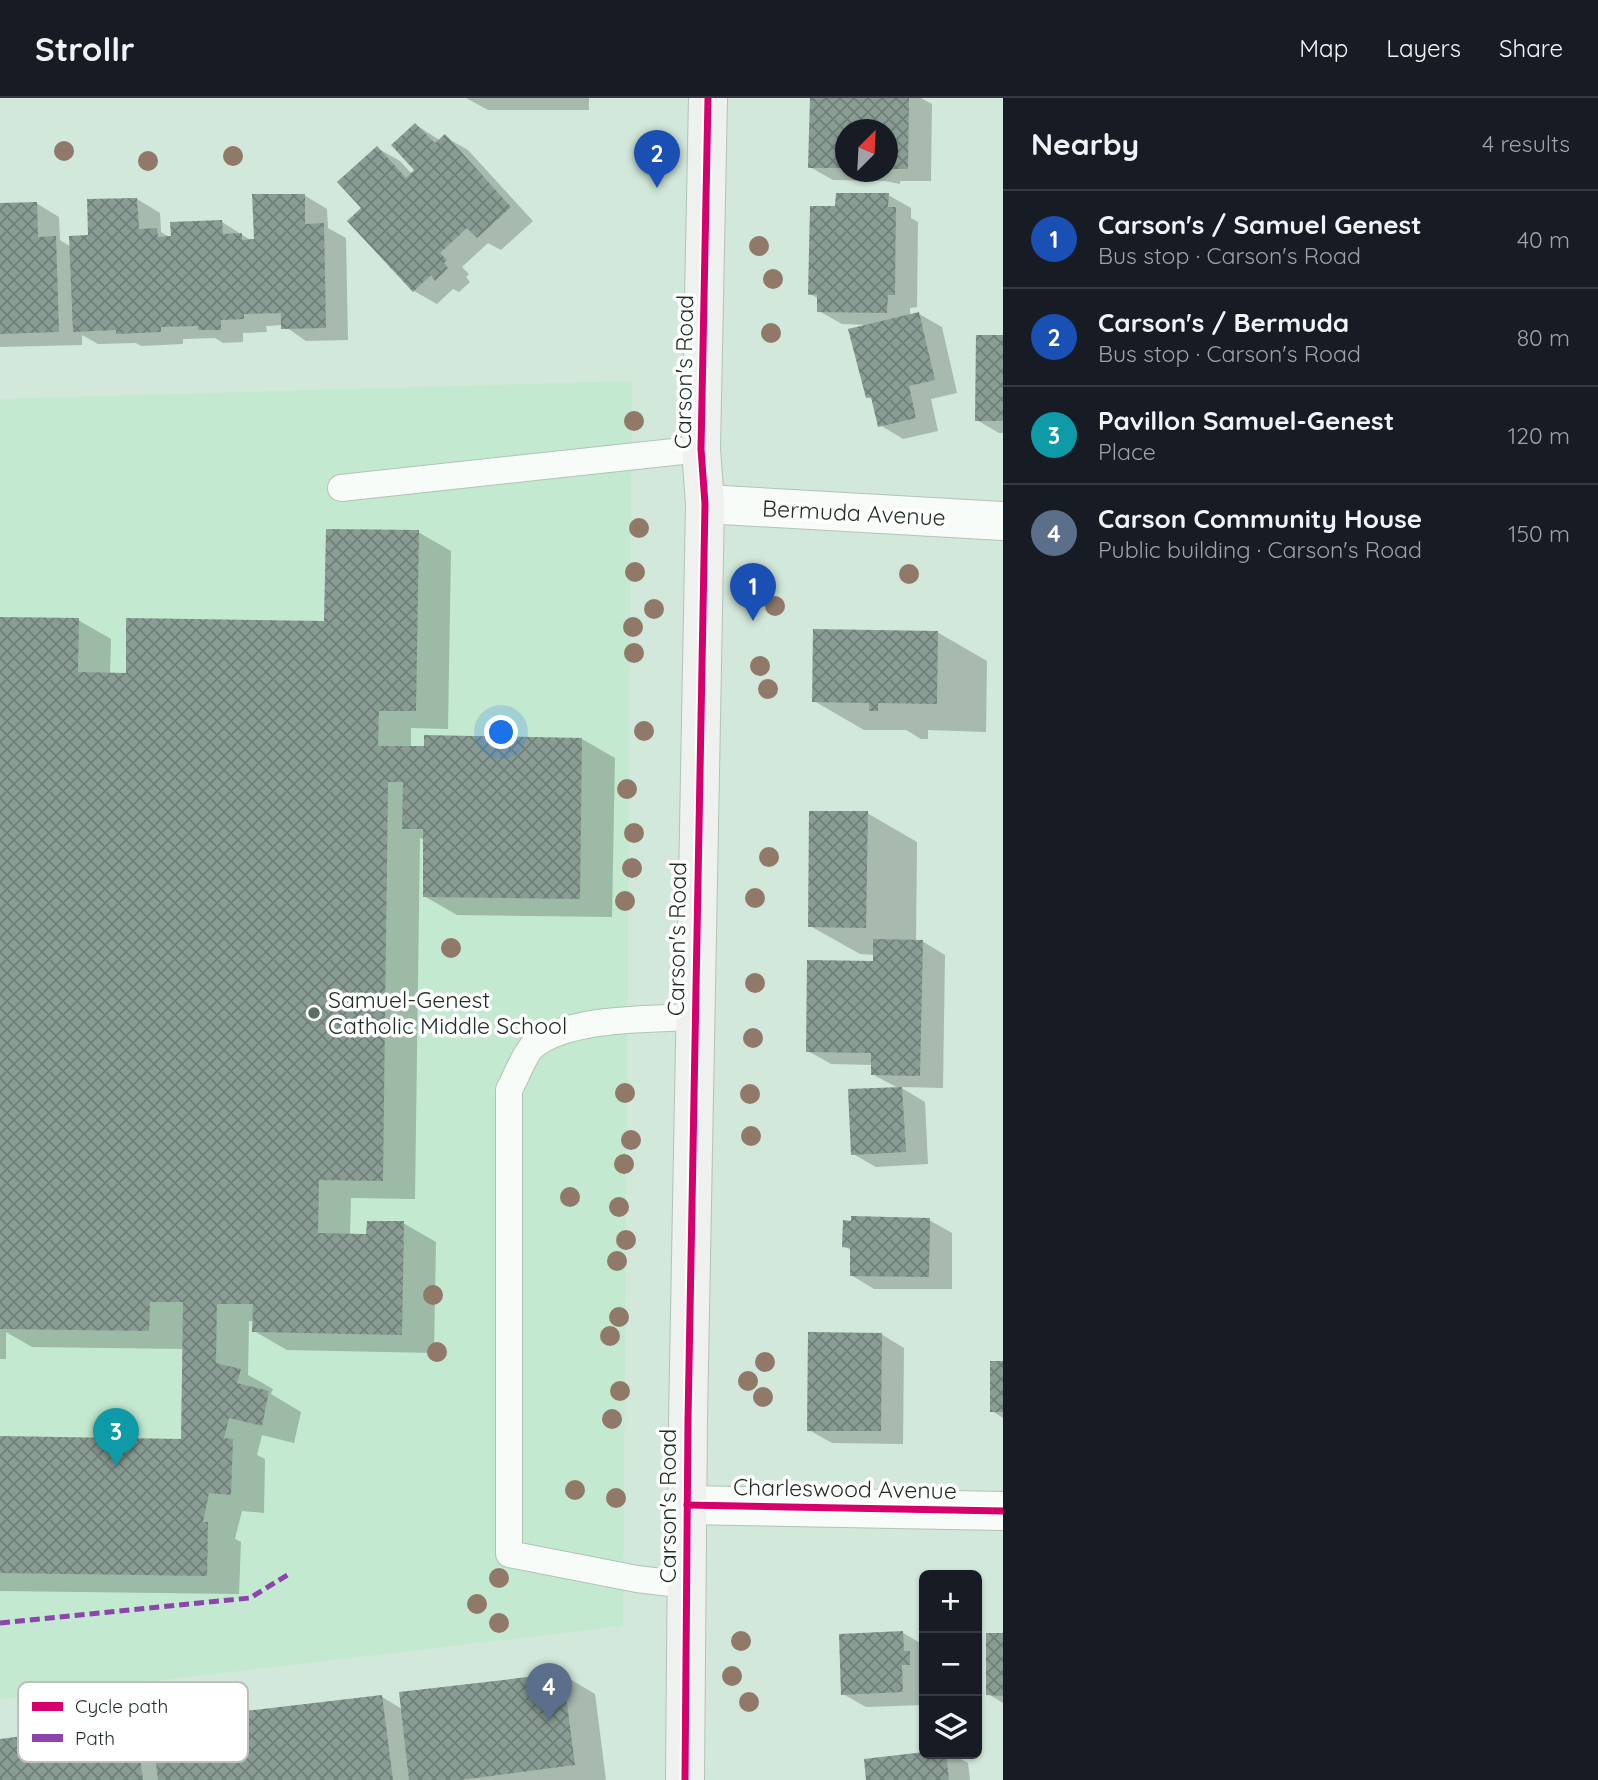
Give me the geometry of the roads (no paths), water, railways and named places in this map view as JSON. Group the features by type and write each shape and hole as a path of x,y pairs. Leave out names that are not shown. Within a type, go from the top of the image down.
{"street":[{"name":"Carson's Road","path":"685,1780 687,1504 705,504 701,449 708,98"},
{"name":"Bermuda Avenue","path":"705,504 1003,521"},
{"name":"Charleswood Avenue","path":"687,1504 1003,1511"}],"lane":[{"path":"341,488 701,449"},
{"path":"687,1585 637,1579 509,1554 509,1090 531,1048 566,1028 640,1019 695,1017"}],"place":[{"name":"Carson's / Bermuda","path":"657,188"},
{"name":"Carson's / Samuel Genest","path":"753,621"},
{"name":"Samuel-Genest Catholic Middle School","path":"314,1013"},
{"name":"Pavillon Samuel-Genest","path":"116,1466"},
{"name":"Carson Community House","path":"549,1721"}]}
